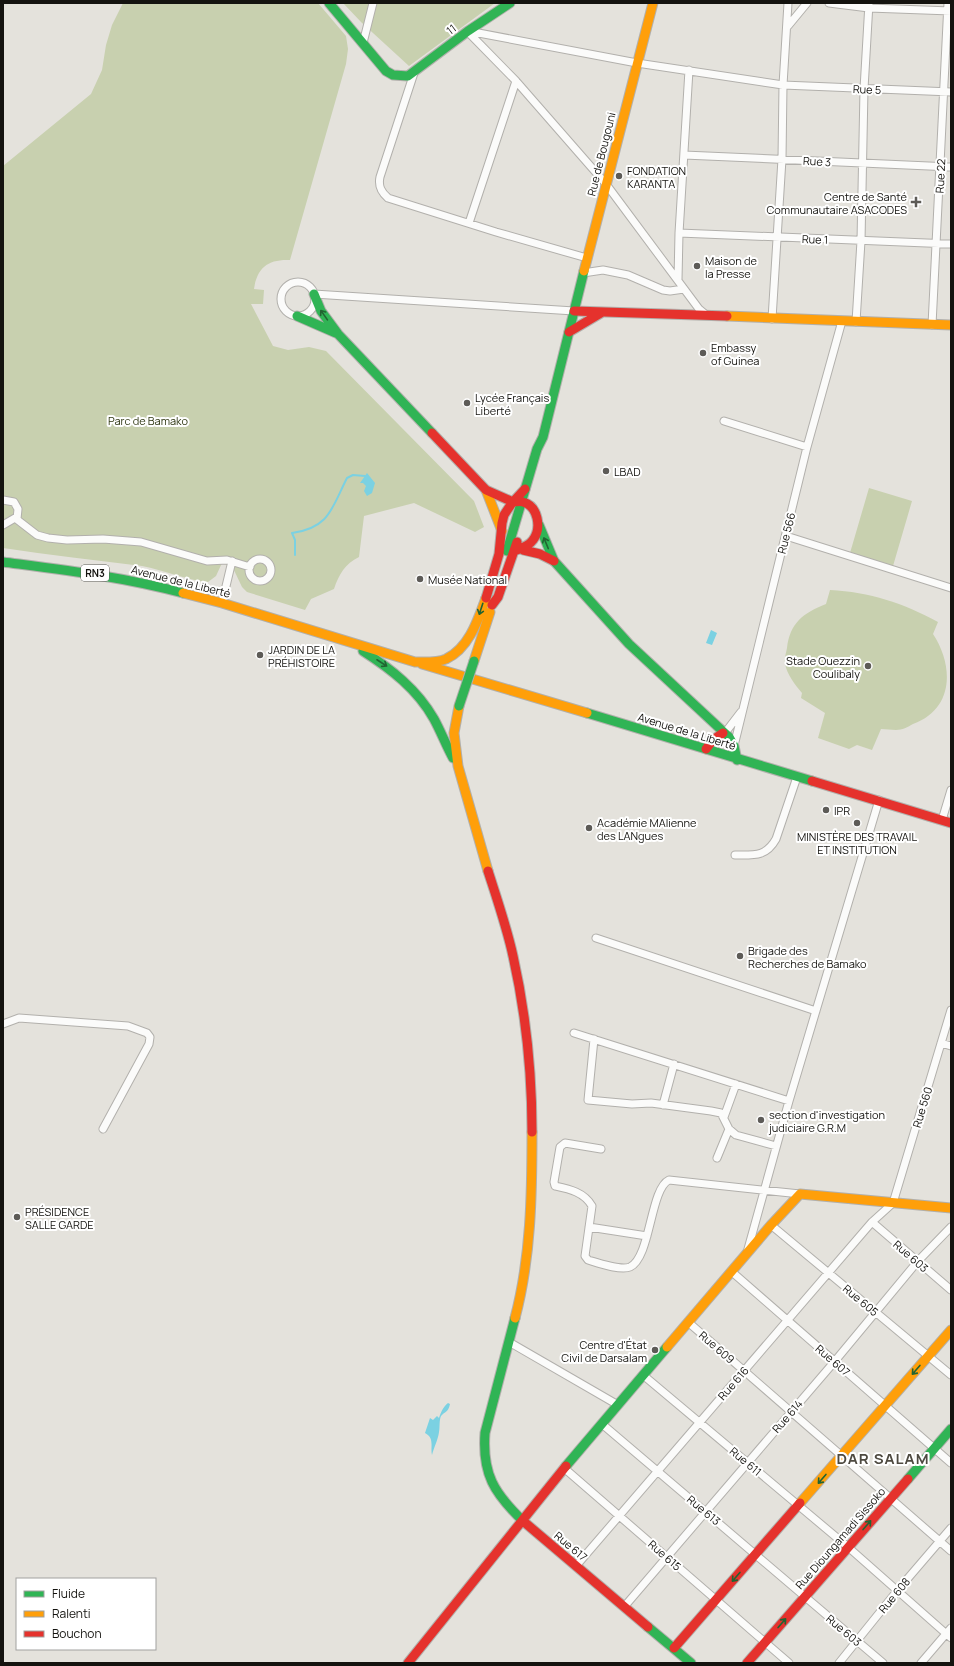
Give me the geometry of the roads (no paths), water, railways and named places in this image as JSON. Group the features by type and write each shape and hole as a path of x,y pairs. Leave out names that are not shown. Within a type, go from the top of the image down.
{"main road":[{"path":"329,3 386,71 393,75 411,74"},
{"name":"11","path":"411,74 468,31 510,3"},
{"name":"Rue de Bougouni","path":"543,437 583,273 653,3"},
{"path":"314,294 321,311 338,334 486,490 502,531 515,549 540,554 554,561"},
{"path":"574,311 706,314 772,319 951,325"},
{"path":"569,332 597,314 604,312"},
{"path":"297,316 338,334"},
{"path":"458,766 454,734 459,706 492,605 498,597 515,549 521,503 537,449 543,437"},
{"path":"350,642 415,662 437,662 447,658 469,637 476,626 499,554 503,518 506,510 521,503 542,451 543,437"},
{"path":"486,490 521,503 535,514 554,561 629,644 729,737 734,746 737,760"},
{"path":"515,549 532,542 539,525"},
{"name":"Avenue de la Liberté","path":"3,562 100,574 150,584 222,603 350,642"},
{"path":"350,642 388,667 414,690 432,715 458,766"},
{"name":"Avenue de la Liberté","path":"415,662 706,749 737,760 879,800 951,823"},
{"path":"706,749 716,736 723,733"},
{"name":"Rue 617","path":"458,766 513,956 526,1033 532,1088 530,1224 525,1267 519,1303 488,1421 483,1446 484,1464 490,1480 500,1497 522,1520 691,1663"},
{"path":"408,1663 564,1468 771,1225 800,1194 951,1208"},
{"path":"674,1648 951,1330"},
{"name":"Rue Dioungamadi Sissoko","path":"747,1663 951,1429"}],"street":[{"path":"363,44 373,3"},
{"path":"772,319 782,159 783,86 788,26 788,3"},
{"path":"788,26 807,3"},
{"path":"829,3 949,11"},
{"name":"Rue 22","path":"932,325 940,166 947,92 948,3"},
{"path":"856,322 861,240 864,88 869,5"},
{"path":"468,31 516,81 606,184 699,310 706,314"},
{"name":"Rue 5","path":"468,31 637,63 783,86 947,92"},
{"path":"678,280 679,233 689,70"},
{"path":"411,74 380,177 379,183 383,194 388,198 587,258"},
{"path":"469,223 516,81"},
{"name":"Rue 3","path":"684,155 951,167"},
{"name":"Rue 1","path":"679,233 951,244"},
{"path":"583,273 603,270 628,275 663,290 670,291 684,289"},
{"path":"302,282 310,288 314,294 312,307 308,312 297,316 287,312 282,304 282,294 284,289 292,283 302,282"},
{"path":"314,294 574,311"},
{"name":"Rue 566","path":"734,746 741,724 742,710 807,447 842,321"},
{"path":"724,421 807,447"},
{"path":"3,500 14,502 18,509 17,518"},
{"path":"3,525 17,518"},
{"path":"17,518 37,535 48,538 67,540 127,540 141,542 207,561 227,560 250,567"},
{"path":"786,536 951,588"},
{"path":"222,603 232,561"},
{"path":"723,733 728,729 742,710"},
{"path":"735,855 761,854 771,848 776,839 797,777"},
{"path":"942,820 951,790"},
{"path":"747,1253 765,1191 788,1101 879,800"},
{"path":"596,938 816,1011"},
{"name":"Rue 560","path":"893,1203 951,1010"},
{"path":"3,1024 19,1018 128,1026 147,1033 150,1037 149,1044 103,1129"},
{"path":"574,1033 788,1101"},
{"path":"594,1039 588,1100 663,1105 721,1113 729,1128 736,1135 776,1146"},
{"path":"941,1043 951,1046"},
{"path":"663,1105 674,1064"},
{"path":"724,1118 736,1084"},
{"path":"717,1158 729,1128"},
{"path":"601,1149 565,1143 562,1144 560,1147 554,1182 555,1186 574,1191 589,1201 592,1206 586,1259 623,1268 630,1267 636,1262 647,1236 661,1186 669,1180 800,1194"},
{"name":"Rue 616","path":"576,1566 872,1222 893,1203"},
{"name":"Rue 603","path":"872,1222 951,1290"},
{"name":"Rue 605","path":"771,1225 951,1375"},
{"path":"589,1227 647,1236"},
{"name":"Rue 614","path":"624,1606 835,1361 918,1261 951,1227"},
{"name":"Rue 607","path":"732,1271 934,1448"},
{"name":"Rue 609","path":"688,1322 890,1499"},
{"path":"509,1342 618,1405"},
{"name":"Rue 611","path":"643,1375 848,1547"},
{"name":"Rue 613","path":"602,1424 805,1597"},
{"path":"934,1448 951,1463"},
{"name":"Rue 615","path":"564,1468 790,1663"},
{"path":"890,1499 951,1551"},
{"name":"Rue 608","path":"839,1663 897,1591 951,1528"},
{"path":"848,1547 897,1591 950,1633 922,1663"},
{"name":"Rue 603","path":"805,1597 883,1663"}],"water":[{"path":"367,473 375,483 372,493 367,496 364,491 366,486 363,483 360,483"},
{"path":"711,630 717,633 712,645 706,643"},
{"path":"448,1403 450,1404 448,1409 440,1418 438,1435 432,1455 431,1440 425,1433 430,1418 433,1420 437,1416 439,1418 442,1410"}],"waterway":[{"path":"295,555 295,540 292,533 305,530 322,521 333,507 347,478 353,475 365,476"}],"place":[{"name":"FONDATION KARANTA","path":"619,176"},
{"name":"Centre de Santé Communautaire ASACODES","path":"916,202"},
{"name":"Maison de la Presse","path":"697,266"},
{"name":"Embassy of Guinea","path":"703,353"},
{"name":"Lycée Français Liberté","path":"467,403"},
{"name":"LBAD","path":"606,471"},
{"name":"Musée National","path":"420,579"},
{"name":"JARDIN DE LA PRÉHISTOIRE","path":"260,655"},
{"name":"Stade Ouezzin Coulibaly","path":"868,666"},
{"name":"IPR","path":"826,810"},
{"name":"MINISTÈRE DES TRAVAIL ET INSTITUTION","path":"857,823"},
{"name":"Académie MAlienne des LANgues","path":"589,828"},
{"name":"Brigade des Recherches de Bamako","path":"740,956"},
{"name":"section d'investigation judiciaire G.R.M","path":"761,1120"},
{"name":"PRÉSIDENCE SALLE GARDE","path":"17,1217"},
{"name":"Centre d'État Civil de Darsalam","path":"655,1350"}],"district":[{"name":"DAR SALAM","path":"883,1458"}],"park label":[{"name":"Parc de Bamako","path":"148,420"}]}
